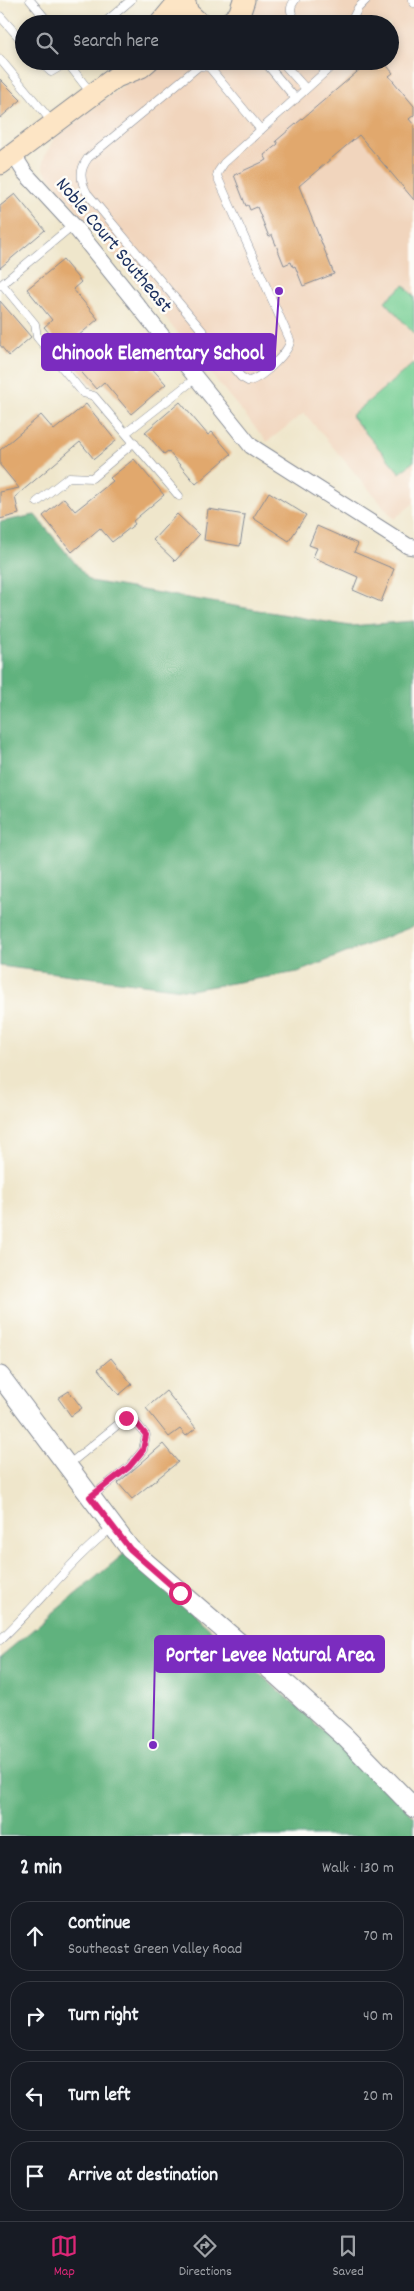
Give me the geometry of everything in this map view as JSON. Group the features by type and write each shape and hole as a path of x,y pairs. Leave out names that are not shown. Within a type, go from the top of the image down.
{"main road":[{"path":"168,15 180,0"},
{"path":"184,0 190,15"},
{"path":"6,159 92,94 120,70"}],"street":[{"name":"Noble Court Southeast","path":"6,159 25,173 73,225 251,446 408,546 414,547"},
{"path":"0,1376 130,1549 272,1671 345,1737 414,1808"}],"lane":[{"path":"30,0 42,15"},
{"path":"114,15 131,0"},
{"path":"291,15 290,6 294,0"},
{"path":"354,15 366,0"},
{"path":"0,16 15,33"},
{"path":"0,59 54,123"},
{"path":"72,70 92,94"},
{"path":"194,70 88,158 81,171 82,182 100,208 241,377 248,381 256,380 287,351 290,340 217,176 224,163 326,70"},
{"path":"211,70 261,130"},
{"path":"272,70 296,99"},
{"path":"289,70 306,89"},
{"path":"73,225 1,284 36,324 38,337 82,393 94,396 127,432 179,496"},
{"path":"127,432 196,378"},
{"path":"37,502 69,478 92,478 134,442"},
{"path":"66,1466 126,1418 134,1420 146,1435 143,1450 129,1467 90,1497"},
{"path":"0,1640 96,1540 113,1526"}],"shaded area":[{"path":"259,0 414,0 414,503 394,519 304,413 267,442 43,169 43,160 53,140 143,70 399,70 399,15 251,15"}],"green space":[{"path":"404,285 414,297 414,334 385,301"},
{"path":"414,363 414,461 400,473 351,416"},
{"path":"35,515 90,581 350,626 414,621 414,926 298,972 190,990 0,966 0,522"},
{"path":"125,1553 393,1793 414,1817 414,1836 0,1836 0,1657"}],"building":[{"path":"359,70 390,70 393,73 389,76 414,106 414,115 409,119 414,125 414,200 359,135 299,186 334,274 303,286 295,266 293,267 291,262 284,265 272,235 269,237 257,207 250,210 248,205 246,206 234,175 267,160 264,155 278,144 276,141"},
{"path":"0,79 21,100 0,118"},
{"path":"15,194 45,230 0,268 0,206"},
{"path":"63,260 81,282 73,289 98,319 63,349 44,327 52,320 27,289"},
{"path":"0,301 31,337 9,356 0,345"},
{"path":"113,337 140,369 147,363 166,384 131,414 104,382 96,389 77,367"},
{"path":"180,402 208,435 212,432 231,454 196,484 168,451 164,454 145,432"},
{"path":"86,404 116,441 94,459 80,442 15,497 19,514 0,519 0,492 19,488 0,465 0,450 41,415 54,430"},
{"path":"134,459 164,495 133,521 135,524 112,542 100,528 72,552 43,516 64,498 75,511 113,481 110,478"},
{"path":"269,492 306,515 289,541 253,518"},
{"path":"208,509 245,515 240,546 204,540"},
{"path":"177,514 199,535 175,561 153,540"},
{"path":"317,526 358,544 354,552 394,569 381,602 353,590 358,577 313,557 317,548 309,545"},
{"path":"111,1358 132,1384 119,1395 98,1369"},
{"path":"69,1391 82,1408 71,1416 58,1398"},
{"path":"166,1391 196,1428 186,1436 180,1429 169,1437 146,1408"},
{"path":"163,1444 178,1462 132,1499 118,1483"}],"place":[{"name":"Chinook Elementary School","path":"279,291"},
{"name":"Porter Levee Natural Area","path":"153,1745"}],"route":[{"path":"126,1418 134,1420 146,1435 143,1450 129,1467 90,1497 130,1549 180,1593"}]}
